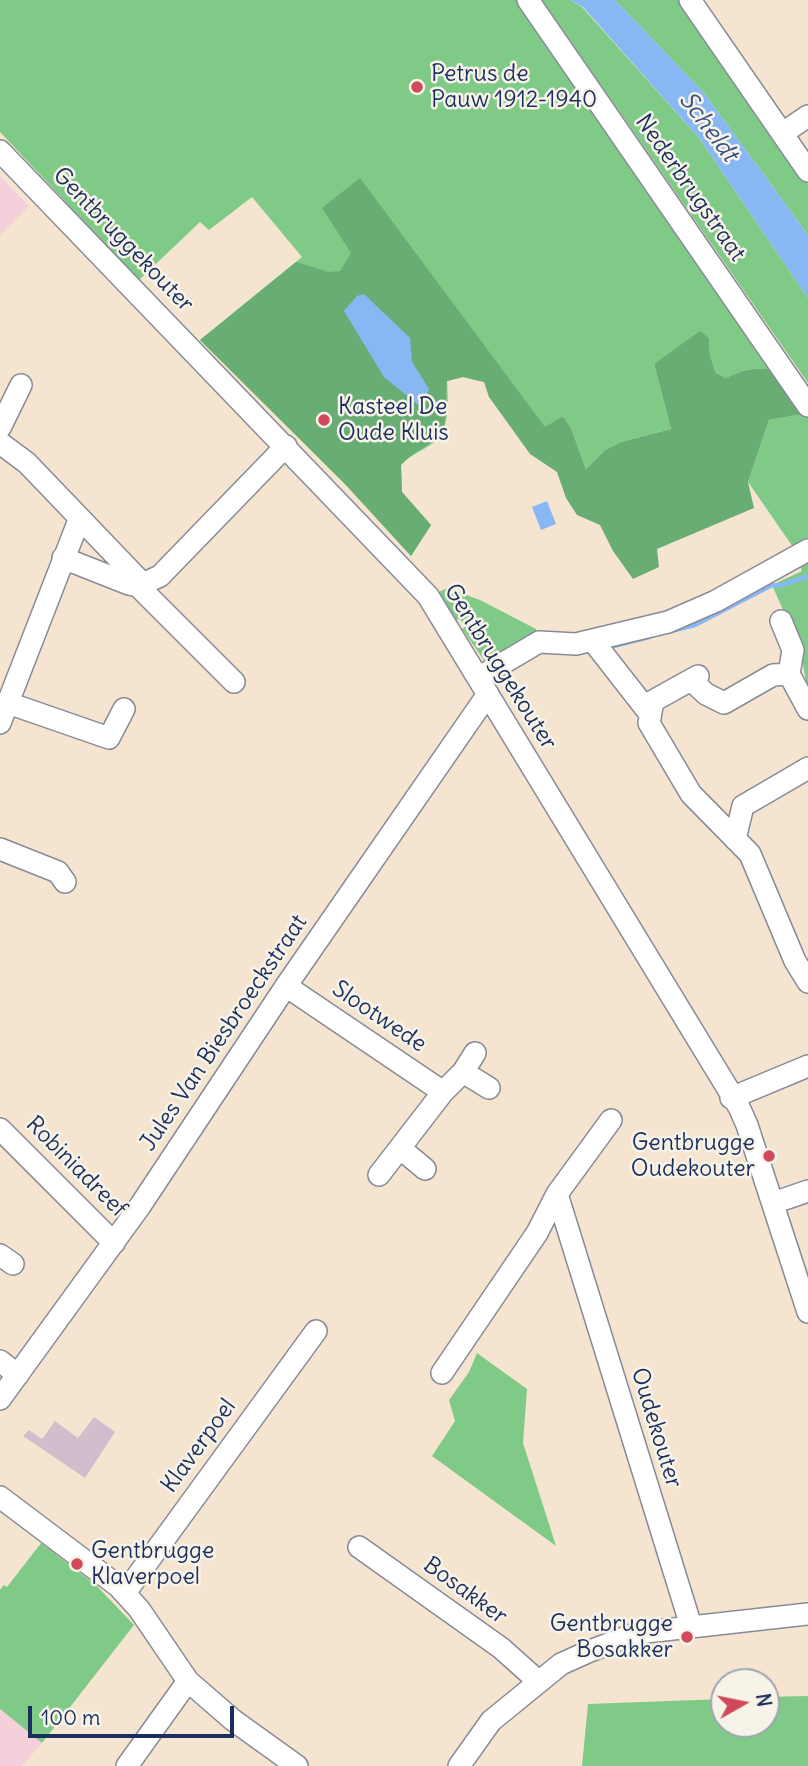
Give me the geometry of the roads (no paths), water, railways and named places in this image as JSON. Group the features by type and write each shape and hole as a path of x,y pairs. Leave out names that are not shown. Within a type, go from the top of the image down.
{"street":[{"name":"Nederbrugstraat","path":"528,0 808,406"},
{"path":"690,0 808,171"},
{"path":"783,133 808,116"},
{"name":"Gentbruggekouter","path":"0,151 286,446 411,582 428,596 747,1125 808,1312"},
{"path":"0,428 21,385"},
{"path":"0,443 27,463 234,682"},
{"path":"63,558 140,584 160,576 286,446"},
{"path":"0,723 79,520"},
{"name":"Jules Van Biesbroeckstraat","path":"0,1399 114,1242 483,686 539,642 576,645 668,622 716,601 808,550"},
{"path":"781,621 793,650 789,674 808,709"},
{"path":"593,640 650,714"},
{"path":"789,674 773,675 724,703 706,694 694,678 653,701 649,723 691,794 750,854 795,961 807,976"},
{"path":"8,703 108,738 124,709"},
{"path":"735,839 743,806 808,768"},
{"path":"0,849 58,872 65,882"},
{"name":"Slootwede","path":"286,986 443,1092"},
{"path":"379,1175 443,1092 463,1072 475,1053"},
{"path":"731,1098 808,1066"},
{"path":"463,1072 489,1088"},
{"path":"442,1373 537,1233 557,1194 611,1120"},
{"name":"Robiniadreef","path":"0,1129 114,1242"},
{"path":"401,1149 425,1169"},
{"path":"773,1203 808,1191"},
{"name":"Oudekouter","path":"557,1194 691,1626"},
{"path":"537,1233 573,1245"},
{"name":"Klaverpoel","path":"125,1593 316,1331"},
{"path":"0,1361 18,1375"},
{"path":"0,1497 125,1593 188,1681 233,1720 298,1766"},
{"name":"Bosakker","path":"359,1547 501,1648 538,1681"},
{"path":"459,1766 491,1721 561,1664 637,1633 808,1614"},
{"path":"127,1766 188,1681"}],"water":[{"name":"Scheldt","path":"570,0 615,0 704,93 808,235 808,298 699,138 583,7"},
{"path":"364,294 410,338 412,362 429,389 422,408 384,377 344,311 357,296"},
{"path":"547,501 556,524 541,530 532,507"}],"waterway":[{"path":"671,631 695,625 772,585 779,586 808,576"},
{"path":"606,648 649,637"}],"place":[{"name":"Petrus de Pauw 1912-1940","path":"417,87"},
{"name":"Kasteel De Oude Kluis","path":"324,420"},
{"name":"Gentbrugge Oudekouter","path":"769,1156"},
{"name":"Gentbrugge Klaverpoel","path":"77,1564"},
{"name":"Gentbrugge Bosakker","path":"687,1637"}]}
